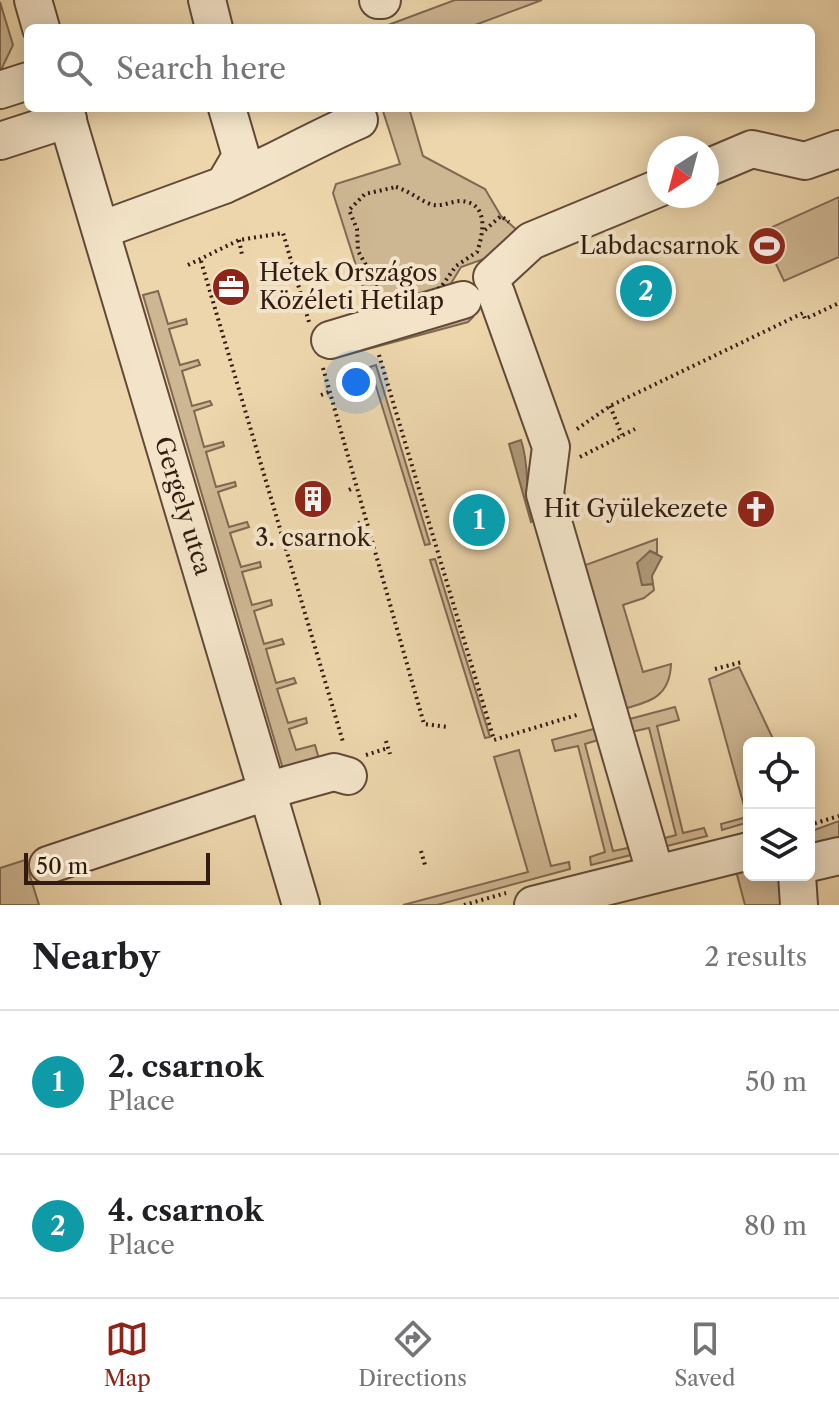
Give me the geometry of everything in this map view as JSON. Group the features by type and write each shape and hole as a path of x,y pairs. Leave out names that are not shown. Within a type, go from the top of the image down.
{"street":[{"path":"33,0 40,24"},
{"path":"207,0 213,24"},
{"path":"0,90 24,82"},
{"path":"224,185 241,156 228,112"},
{"path":"0,141 66,114"},
{"name":"Gergely utca","path":"66,114 301,905"},
{"path":"101,230 224,185 359,120"},
{"path":"719,163 752,149 805,161 839,149"},
{"path":"319,339 482,280 531,241 647,193"},
{"path":"482,280 551,447 545,494 655,872"},
{"path":"48,865 334,772 347,764"},
{"path":"533,905 743,852"},
{"path":"815,862 839,856"},
{"path":"797,881 799,905"}],"path":[{"path":"396,187 431,204 461,201 475,206 482,217 484,231 482,280 456,266 441,287 430,294 380,304 374,295 378,286 358,251 357,229 349,210 365,194 396,187"},
{"path":"188,265 239,240 283,233 319,339 329,392 355,482 362,520 368,527 424,724 447,727"},
{"path":"239,240 242,255"},
{"path":"201,261 347,764"},
{"path":"551,447 610,406 803,313 805,319 839,303"},
{"path":"390,351 378,355 494,740 583,713"},
{"path":"321,395 329,392"},
{"path":"610,406 622,435"},
{"path":"355,482 351,489 358,494"},
{"path":"715,669 742,662"},
{"path":"386,741 390,754"},
{"path":"815,823 839,816"},
{"path":"421,851 425,865"}],"shaded area":[{"path":"455,0 542,0 478,24 391,24"},
{"path":"0,2 13,45 0,72"},
{"path":"383,112 410,112 423,156 485,189 501,216 518,231 498,254 461,267 444,295 373,319 333,193 336,184 400,164"},
{"path":"839,197 839,257 784,281 761,232"},
{"path":"158,291 168,324 186,319 187,324 169,329 180,365 198,360 200,365 182,371 192,406 210,401 212,405 194,411 204,447 223,442 224,446 206,452 216,487 235,482 236,486 218,492 229,527 247,522 249,527 230,533 241,567 260,562 261,567 242,572 252,605 271,600 272,605 254,611 264,644 282,639 284,644 266,649 276,683 294,678 296,683 277,689 288,723 306,718 307,723 289,729 296,750 315,745 319,759 283,769 143,295"},
{"path":"469,314 473,317 468,322 346,355 346,351"},
{"path":"376,365 430,544 425,545 370,367"},
{"path":"521,440 532,518 544,516 531,522 509,444"},
{"path":"657,539 657,554 650,551 642,585 653,584 654,590 644,598 623,605 643,672 671,664 670,675 657,696 623,709 580,567"},
{"path":"650,551 662,557 652,576 653,584 642,585 637,563"},
{"path":"435,559 490,737 485,738 430,560"},
{"path":"739,667 772,737 743,737 743,802 709,679"},
{"path":"675,707 679,720 657,726 683,833 704,828 707,836 663,847 661,839 676,835 649,728 626,733 622,721"},
{"path":"605,726 608,737 585,744 613,851 633,847 635,854 591,865 590,857 605,852 578,746 555,751 552,740"},
{"path":"519,750 551,866 569,862 570,869 437,905 403,905 528,872 494,757"},
{"path":"743,818 743,824 722,830 721,824"},
{"path":"839,821 839,845 815,851 815,830"},
{"path":"25,860 39,905 0,905 0,868"},
{"path":"743,870 743,881 782,881 786,905 745,905 736,871"}],"place":[{"name":"Labdacsarnok","path":"767,246"},
{"name":"Hetek Országos Közéleti Hetilap","path":"231,287"},
{"name":"4. csarnok","path":"646,291"},
{"name":"3. csarnok","path":"313,499"},
{"name":"Hit Gyülekezete","path":"756,509"},
{"name":"2. csarnok","path":"479,520"}]}
